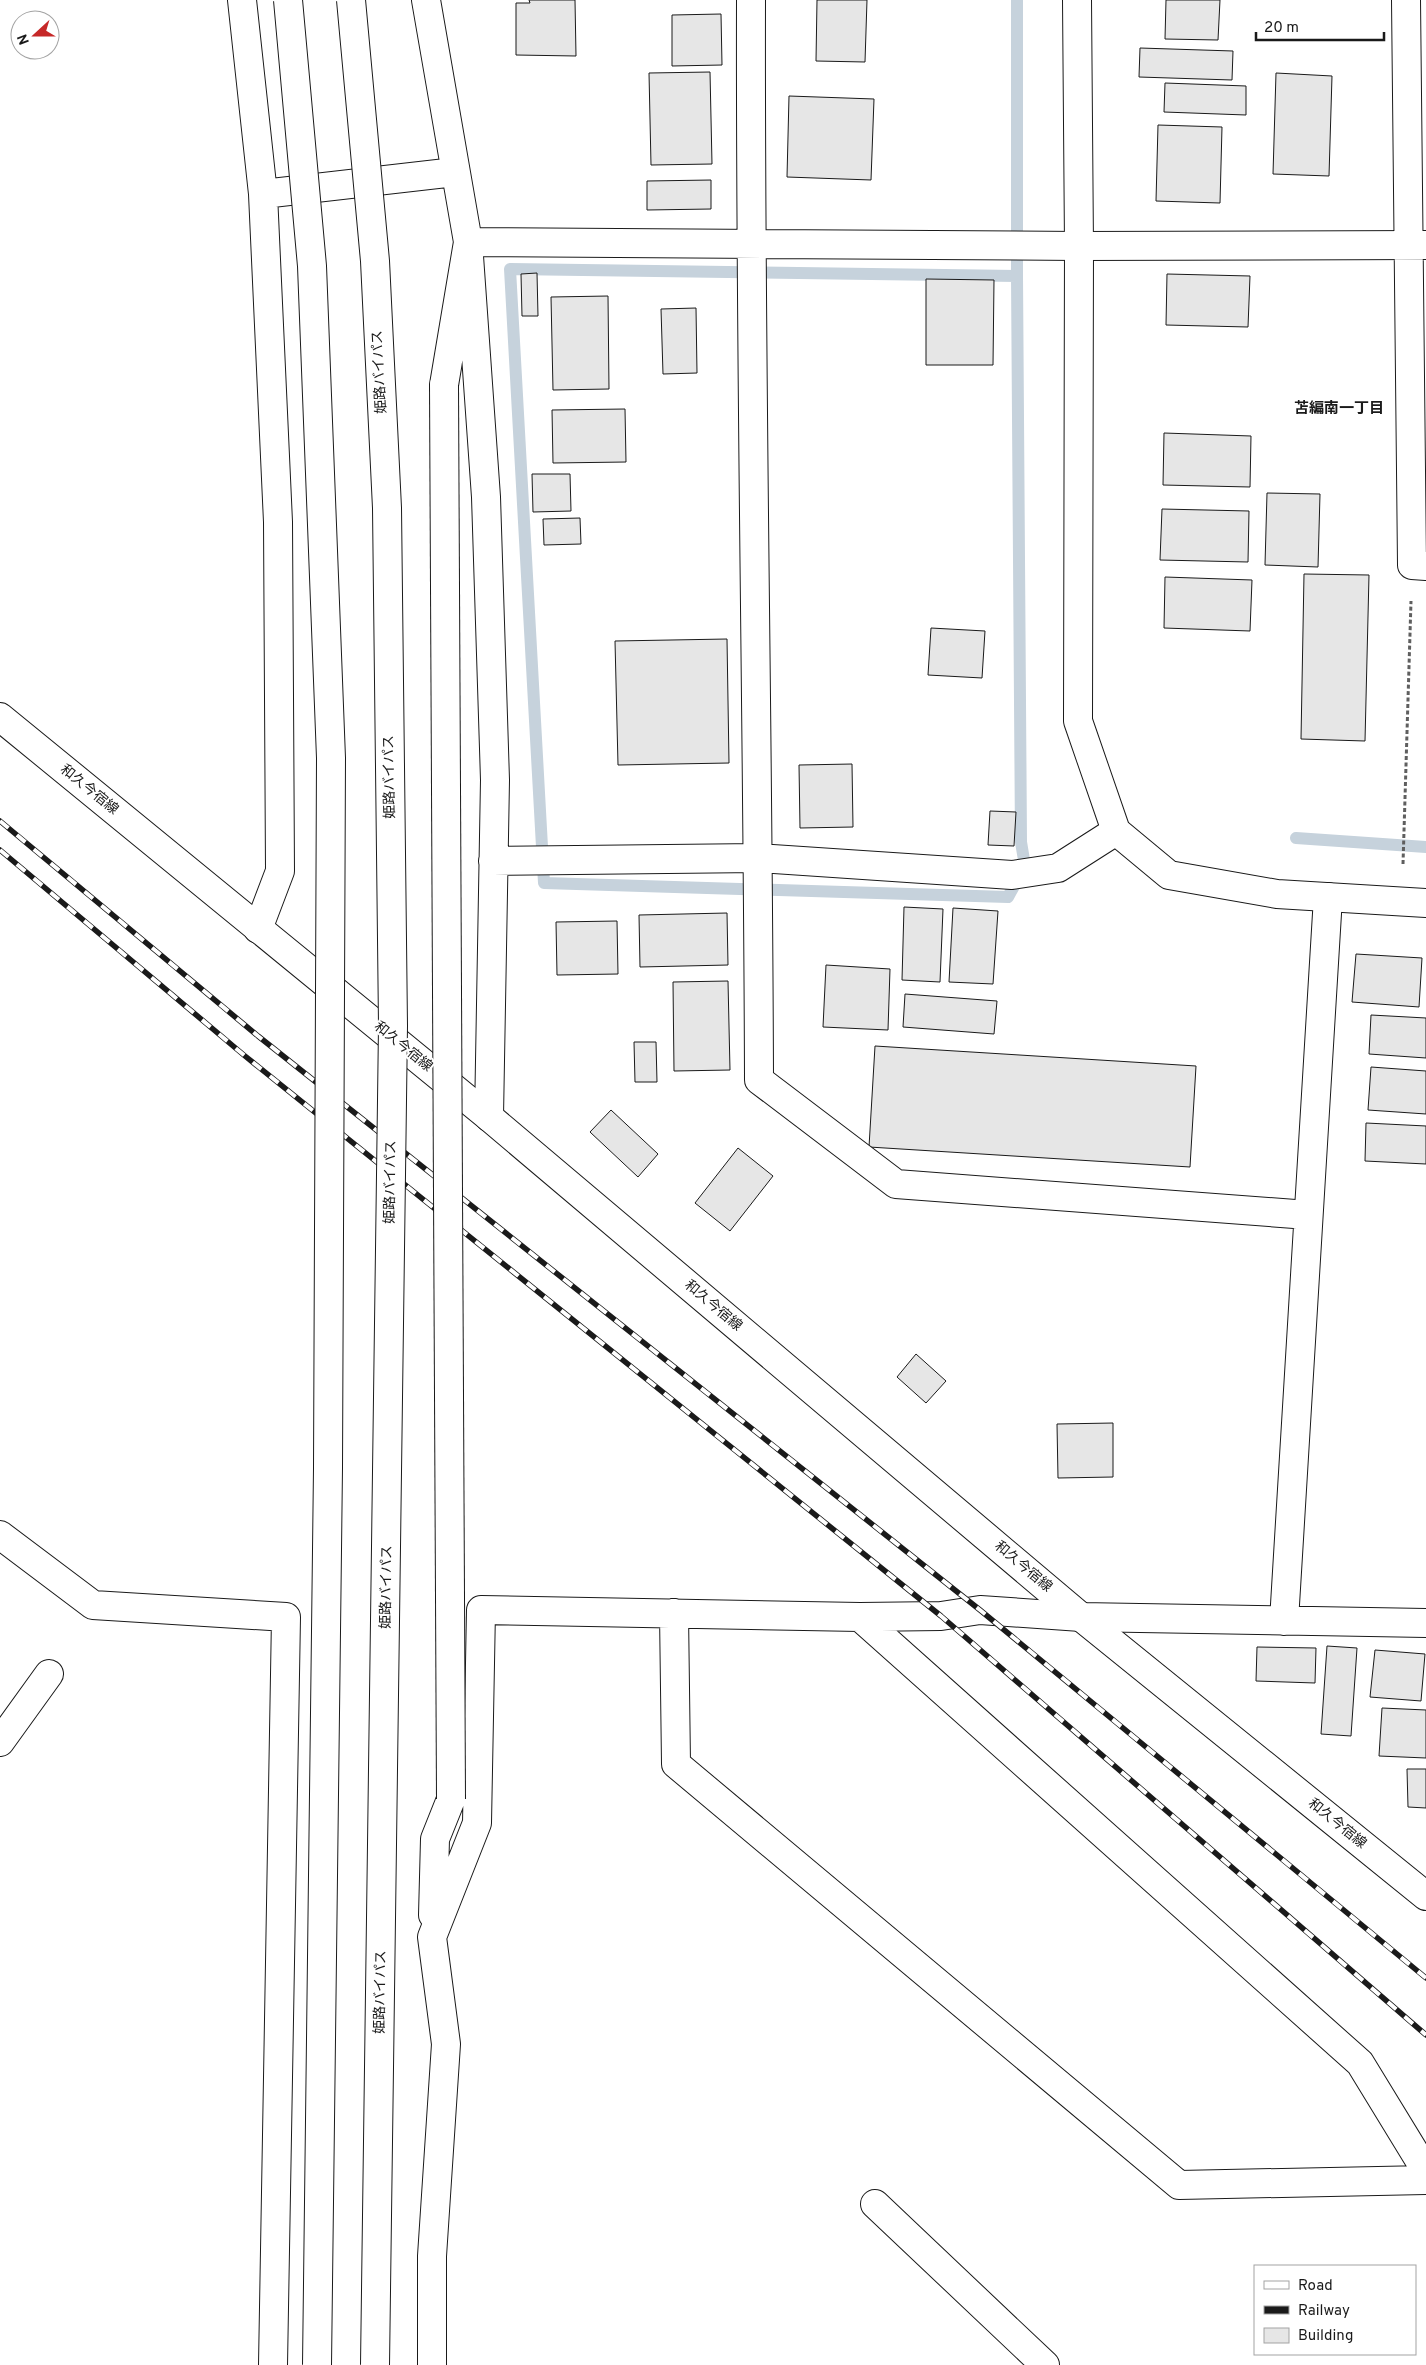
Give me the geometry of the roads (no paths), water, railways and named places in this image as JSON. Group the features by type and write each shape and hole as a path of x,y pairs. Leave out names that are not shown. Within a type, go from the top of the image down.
{"main road":[{"path":"242,0 263,194 278,522 280,871 258,929"},
{"path":"288,0 312,266 331,758 328,1468 317,2365"},
{"name":"姫路バイパス","path":"351,0 375,261 387,498 393,1016 375,2365"},
{"path":"426,0 468,242 486,497 495,780 489,1117"},
{"path":"751,0 751,244 759,1080 896,1184 1308,1216"},
{"path":"1077,0 1079,246 1078,721 1116,831 1169,875 1277,894 1414,902"},
{"path":"1406,0 1417,245 1419,566"},
{"path":"263,194 455,172"},
{"path":"468,242 1079,246 1417,245"},
{"path":"432,2365 432,2256 446,2044 432,1936 436,1839 451,1799 444,385 468,242"},
{"name":"和久今宿線","path":"0,717 489,1117 1082,1617 1426,1896"},
{"path":"493,862 758,858 1012,875 1058,868 1116,831"},
{"path":"1284,1621 1328,897"},
{"path":"0,1534 93,1605 286,1616 273,2365"},
{"path":"432,1936 477,1822 481,1610 860,1617 941,1616 980,1610 1082,1617 1426,1624"},
{"path":"674,1613 676,1764 1179,2185 1426,2180"},
{"path":"860,1617 1360,2063 1426,2171"},
{"path":"0,1742 50,1674"},
{"path":"875,2204 1045,2365"}],"waterway":[{"path":"1017,0 1021,842 1025,866 1008,897 544,883 510,269 1017,276"},
{"path":"1296,838 1426,847"}],"railway":[{"path":"0,821 258,1036 980,1610 1426,1978"},
{"path":"0,850 245,1056 941,1616 1426,2035"}],"district":[{"name":"苫編南一丁目","path":"1339,409"}]}
